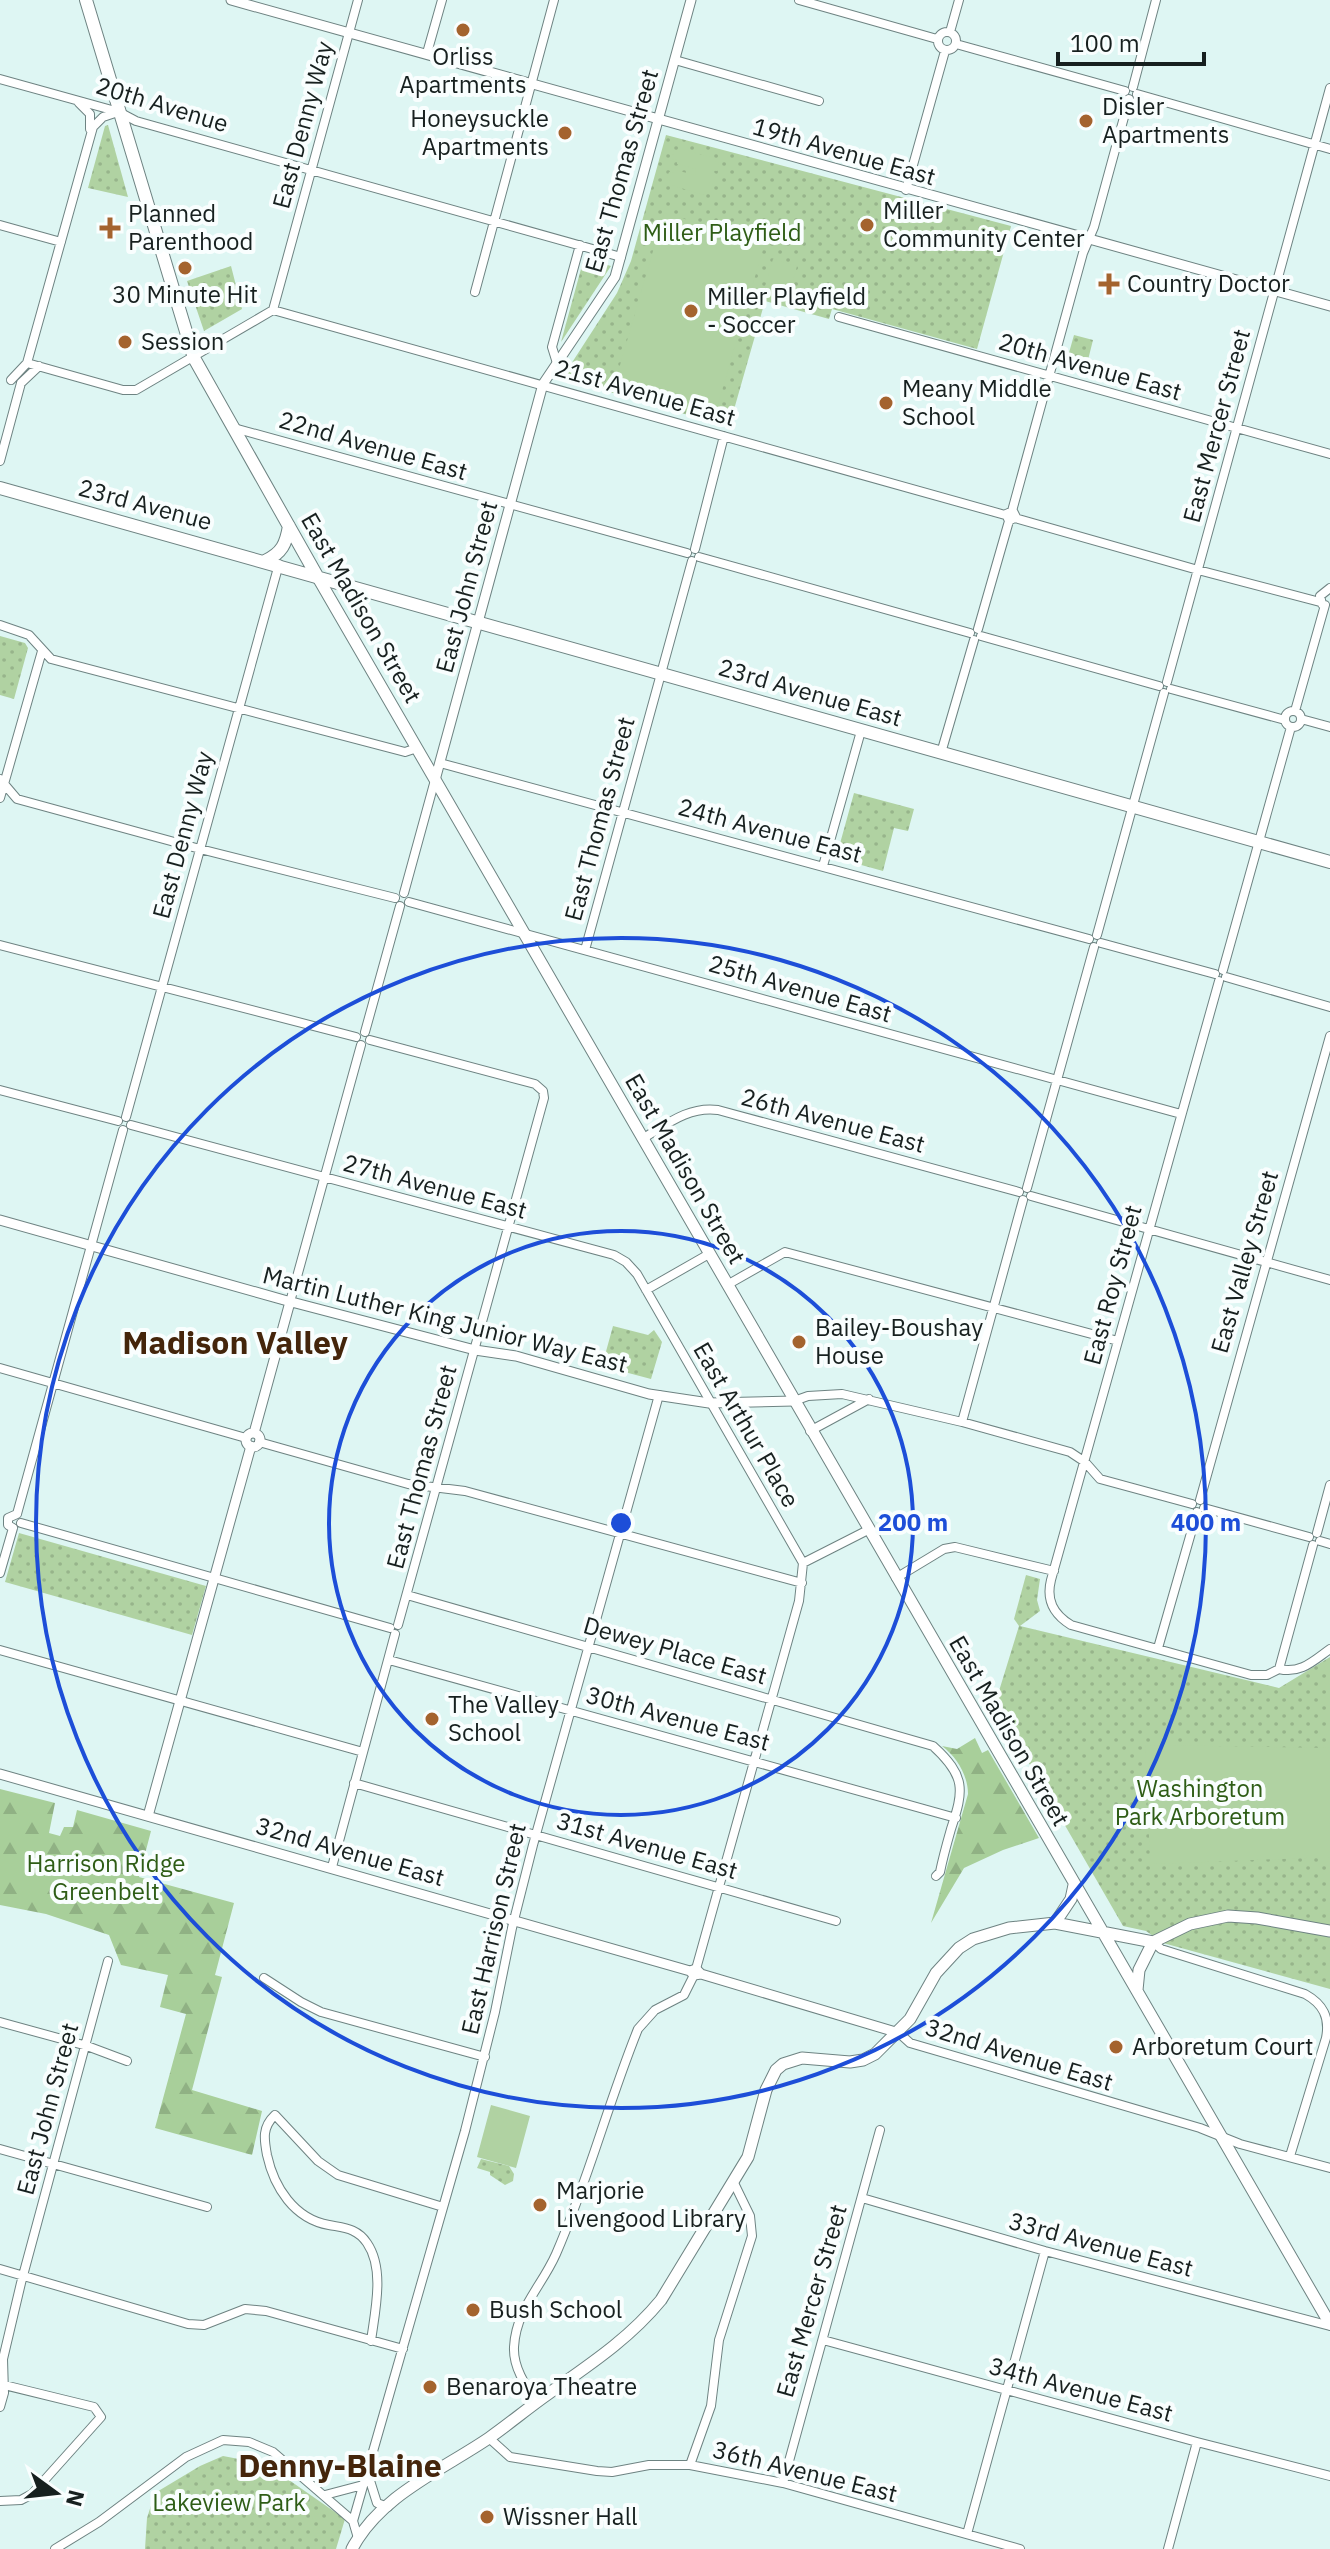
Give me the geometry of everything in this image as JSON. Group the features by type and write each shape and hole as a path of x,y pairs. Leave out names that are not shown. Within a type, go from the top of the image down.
{"main road":[{"name":"East Madison Street","path":"86,0 194,358 810,1431 1330,2325"},
{"name":"23rd Avenue","path":"0,488 279,564"},
{"path":"265,561 279,553 285,545 289,526"},
{"name":"23rd Avenue East","path":"279,564 1330,862"},
{"path":"1055,1923 1071,1899 1074,1885"},
{"path":"355,2543 409,2489 489,2438 620,2343 645,2319 661,2300 748,2157 766,2090 776,2070 783,2064 802,2058 850,2062 875,2054 910,2019 936,1973 959,1948 973,1939 1009,1928 1055,1923 1153,1942 1190,1924 1228,1916 1330,1931"},
{"path":"1137,1991 1139,1970 1153,1942"}],"street":[{"name":"19th Avenue East","path":"231,0 1330,306"},
{"name":"East Denny Way","path":"273,310 358,0"},
{"path":"427,53 442,0"},
{"path":"475,292 554,0"},
{"name":"East Thomas Street","path":"543,384 608,289 621,257 691,0"},
{"path":"799,0 937,39"},
{"path":"950,32 959,0"},
{"path":"941,753 1156,0"},
{"path":"944,32 950,32 955,36 956,44 945,51 939,48 937,39 944,32"},
{"path":"956,44 1330,149"},
{"path":"906,190 945,51"},
{"path":"675,60 819,101"},
{"name":"20th Avenue","path":"0,79 312,170"},
{"name":"East Mercer Street","path":"962,1422 1330,88"},
{"path":"75,100 91,118"},
{"path":"11,380 27,363 88,141 91,118 96,109 102,107"},
{"path":"88,141 97,120 119,112"},
{"path":"312,170 621,257"},
{"path":"0,225 61,242"},
{"path":"557,363 552,347 580,245"},
{"path":"27,363 123,390 136,390 273,310"},
{"name":"21st Avenue East","path":"273,310 1325,604"},
{"name":"20th Avenue East","path":"839,317 1330,454"},
{"path":"0,461 21,383 39,366"},
{"path":"0,377 21,383"},
{"name":"East John Street","path":"368,1036 402,900 543,384"},
{"name":"22nd Avenue East","path":"233,428 1288,723"},
{"name":"East Thomas Street","path":"585,950 724,436"},
{"name":"East Denny Way","path":"0,1573 12,1520 279,564"},
{"path":"1330,588 1322,593 1325,604 1298,715 1298,724 1288,723 1288,712 1298,715 1330,727"},
{"path":"0,625 29,635 51,659 405,752 417,748"},
{"path":"0,798 2,782 42,651"},
{"name":"East Roy Street","path":"1158,1648 1071,1625 1062,1619 1049,1600 1054,1571 1259,842 1288,723"},
{"path":"823,866 861,731"},
{"name":"24th Avenue East","path":"440,763 1330,1007"},
{"name":"25th Avenue East","path":"2,782 17,799 525,933 1181,1114"},
{"path":"0,945 356,1037"},
{"path":"359,1032 368,1036 365,1045 361,1045 356,1042 359,1032"},
{"name":"East Thomas Street","path":"332,1867 389,1660 394,1629 407,1595 543,1102 541,1088 368,1036"},
{"name":"East Valley Street","path":"1158,1648 1330,1036"},
{"path":"148,1816 361,1045"},
{"name":"27th Avenue East","path":"0,1090 618,1257 630,1266 646,1290"},
{"name":"26th Avenue East","path":"642,1139 691,1111 704,1108 718,1110 1330,1280"},
{"name":"Martin Luther King Junior Way East","path":"0,1220 290,1302 475,1350 516,1356 659,1395 709,1403 794,1401"},
{"path":"727,1285 785,1252 1118,1341"},
{"path":"646,1290 709,1254"},
{"name":"East Arthur Place","path":"646,1290 803,1563"},
{"path":"0,1368 408,1484 465,1491 802,1583"},
{"path":"794,1401 808,1396 836,1394 962,1422 1070,1452 1085,1462 1100,1479 1330,1544"},
{"name":"East Harrison Street","path":"353,2521 485,2057 514,1919 536,1835 659,1395"},
{"path":"810,1431 869,1399"},
{"path":"1279,1669 1330,1485"},
{"path":"12,1520 394,1629"},
{"path":"537,2402 516,2367 513,2351 519,2321 528,2299 557,2253 638,2029 655,2010 684,1995 695,1972 772,1699 802,1583 803,1563 868,1530"},
{"path":"896,1578 944,1549 955,1547 1054,1571"},
{"name":"Dewey Place East","path":"407,1595 933,1746 947,1758 959,1781 962,1798 956,1818"},
{"path":"1158,1648 1251,1675 1267,1675 1279,1669 1290,1672 1301,1669 1330,1649"},
{"path":"0,1650 363,1752"},
{"name":"30th Avenue East","path":"389,1660 956,1818"},
{"name":"32nd Avenue East","path":"0,1774 695,1972 899,2033 910,2043 1330,2168"},
{"name":"31st Avenue East","path":"354,1783 836,1921"},
{"path":"936,1876 940,1872 956,1818"},
{"path":"1153,1942 1161,1949 1305,1994 1326,2006 1327,2048 1290,2156"},
{"name":"East John Street","path":"0,2407 3,2401 3,2359 23,2275 108,1961"},
{"path":"264,1978 321,2012 485,2057"},
{"path":"0,2022 87,2046 127,2061"},
{"path":"371,2341 376,2273 369,2245 355,2231 318,2222 299,2213 277,2187 269,2166 264,2133 269,2121 275,2115 318,2161 344,2178 443,2207"},
{"name":"East Mercer Street","path":"783,2483 880,2130"},
{"path":"0,2149 207,2207"},
{"path":"690,2465 711,2406 717,2351 752,2236 750,2216 733,2181"},
{"name":"33rd Avenue East","path":"862,2198 1045,2251 1330,2325"},
{"path":"967,2534 1045,2251"},
{"path":"0,2269 188,2324 204,2325 235,2311 254,2310 403,2349"},
{"name":"34th Avenue East","path":"823,2340 1330,2476"},
{"path":"0,2501 21,2500 32,2494 100,2420 101,2413 94,2407 2,2384"},
{"name":"36th Avenue East","path":"489,2438 510,2457 597,2471 612,2472 649,2465 690,2465 783,2483 1020,2549"},
{"path":"55,2549 99,2522 202,2448 223,2440 263,2447 292,2465 353,2521 355,2543"},
{"path":"1168,2549 1197,2442"},
{"path":"367,2471 377,2503 388,2507"},
{"path":"325,2495 363,2485"}],"green space":[{"path":"108,125 128,197 88,188 105,126"},
{"name":"Miller Playfield","path":"666,135 1011,226 977,349 832,309 829,319 765,301 729,427 562,378 617,293 631,261"},
{"path":"681,149 714,158 713,161 719,163 717,171 711,170 716,174 714,182 707,182 713,184 711,193 705,191 704,195 671,185 671,181 666,180 669,172 674,173 675,170 695,175 696,169 677,164 677,160 672,159 674,150 680,152"},
{"name":"Miller Playfield - Soccer","path":"664,213 765,242 717,408 616,379"},
{"path":"584,258 611,266 561,342"},
{"path":"773,259 797,266 787,304 762,297"},
{"path":"231,266 242,309 204,331 187,281"},
{"path":"1074,335 1093,340 1085,372 1065,367"},
{"path":"0,636 25,643 28,648 14,699 0,695"},
{"path":"854,793 914,809 908,831 894,828 883,871 836,858"},
{"path":"613,1326 648,1335 654,1330 662,1342 651,1379 602,1366"},
{"path":"19,1533 206,1586 192,1635 5,1582"},
{"name":"Washington Park Arboretum","path":"1026,1575 1040,1579 1037,1600 1040,1611 1020,1626 1279,1688 1330,1657 1330,1989 1163,1943 1146,1931 1123,1926 995,1704 1019,1626 1014,1619"},
{"path":"975,1738 982,1753 988,1750 1039,1838 964,1868 931,1923 968,1794 961,1767 942,1746 957,1749"},
{"path":"1145,1745 1330,1748 1330,1857 1156,1864 1150,1859"},
{"name":"Harrison Ridge Greenbelt","path":"0,1789 55,1803 49,1833 60,1836 64,1827 73,1827 77,1810 151,1831 139,1877 234,1903 215,1975 222,1977 192,2090 262,2111 252,2155 155,2128 186,2014 160,2007 168,1975 121,1965 109,1935 46,1914 0,1905"},
{"path":"491,2105 530,2116 516,2168 477,2157"},
{"path":"481,2159 509,2166 514,2174 513,2181 505,2185 490,2172 477,2168"},
{"name":"Lakeview Park","path":"223,2456 266,2464 345,2519 336,2549 145,2549 147,2518 155,2493"}],"place":[{"name":"Orliss Apartments","path":"463,30"},
{"name":"Disler Apartments","path":"1086,121"},
{"name":"Honeysuckle Apartments","path":"565,133"},
{"name":"Miller Community Center","path":"867,225"},
{"name":"Planned Parenthood","path":"110,228"},
{"name":"30 Minute Hit","path":"185,268"},
{"name":"Country Doctor","path":"1109,284"},
{"name":"Miller Playfield - Soccer","path":"691,311"},
{"name":"Session","path":"125,342"},
{"name":"Meany Middle School","path":"886,403"},
{"name":"Bailey-Boushay House","path":"799,1342"},
{"name":"The Valley School","path":"432,1719"},
{"name":"Arboretum Court","path":"1116,2047"},
{"name":"Marjorie Livengood Library","path":"540,2205"},
{"name":"Bush School","path":"473,2310"},
{"name":"Benaroya Theatre","path":"430,2387"},
{"name":"Wissner Hall","path":"487,2517"}],"district":[{"name":"Madison Valley","path":"235,1343"},
{"name":"Denny-Blaine","path":"340,2466"}]}
